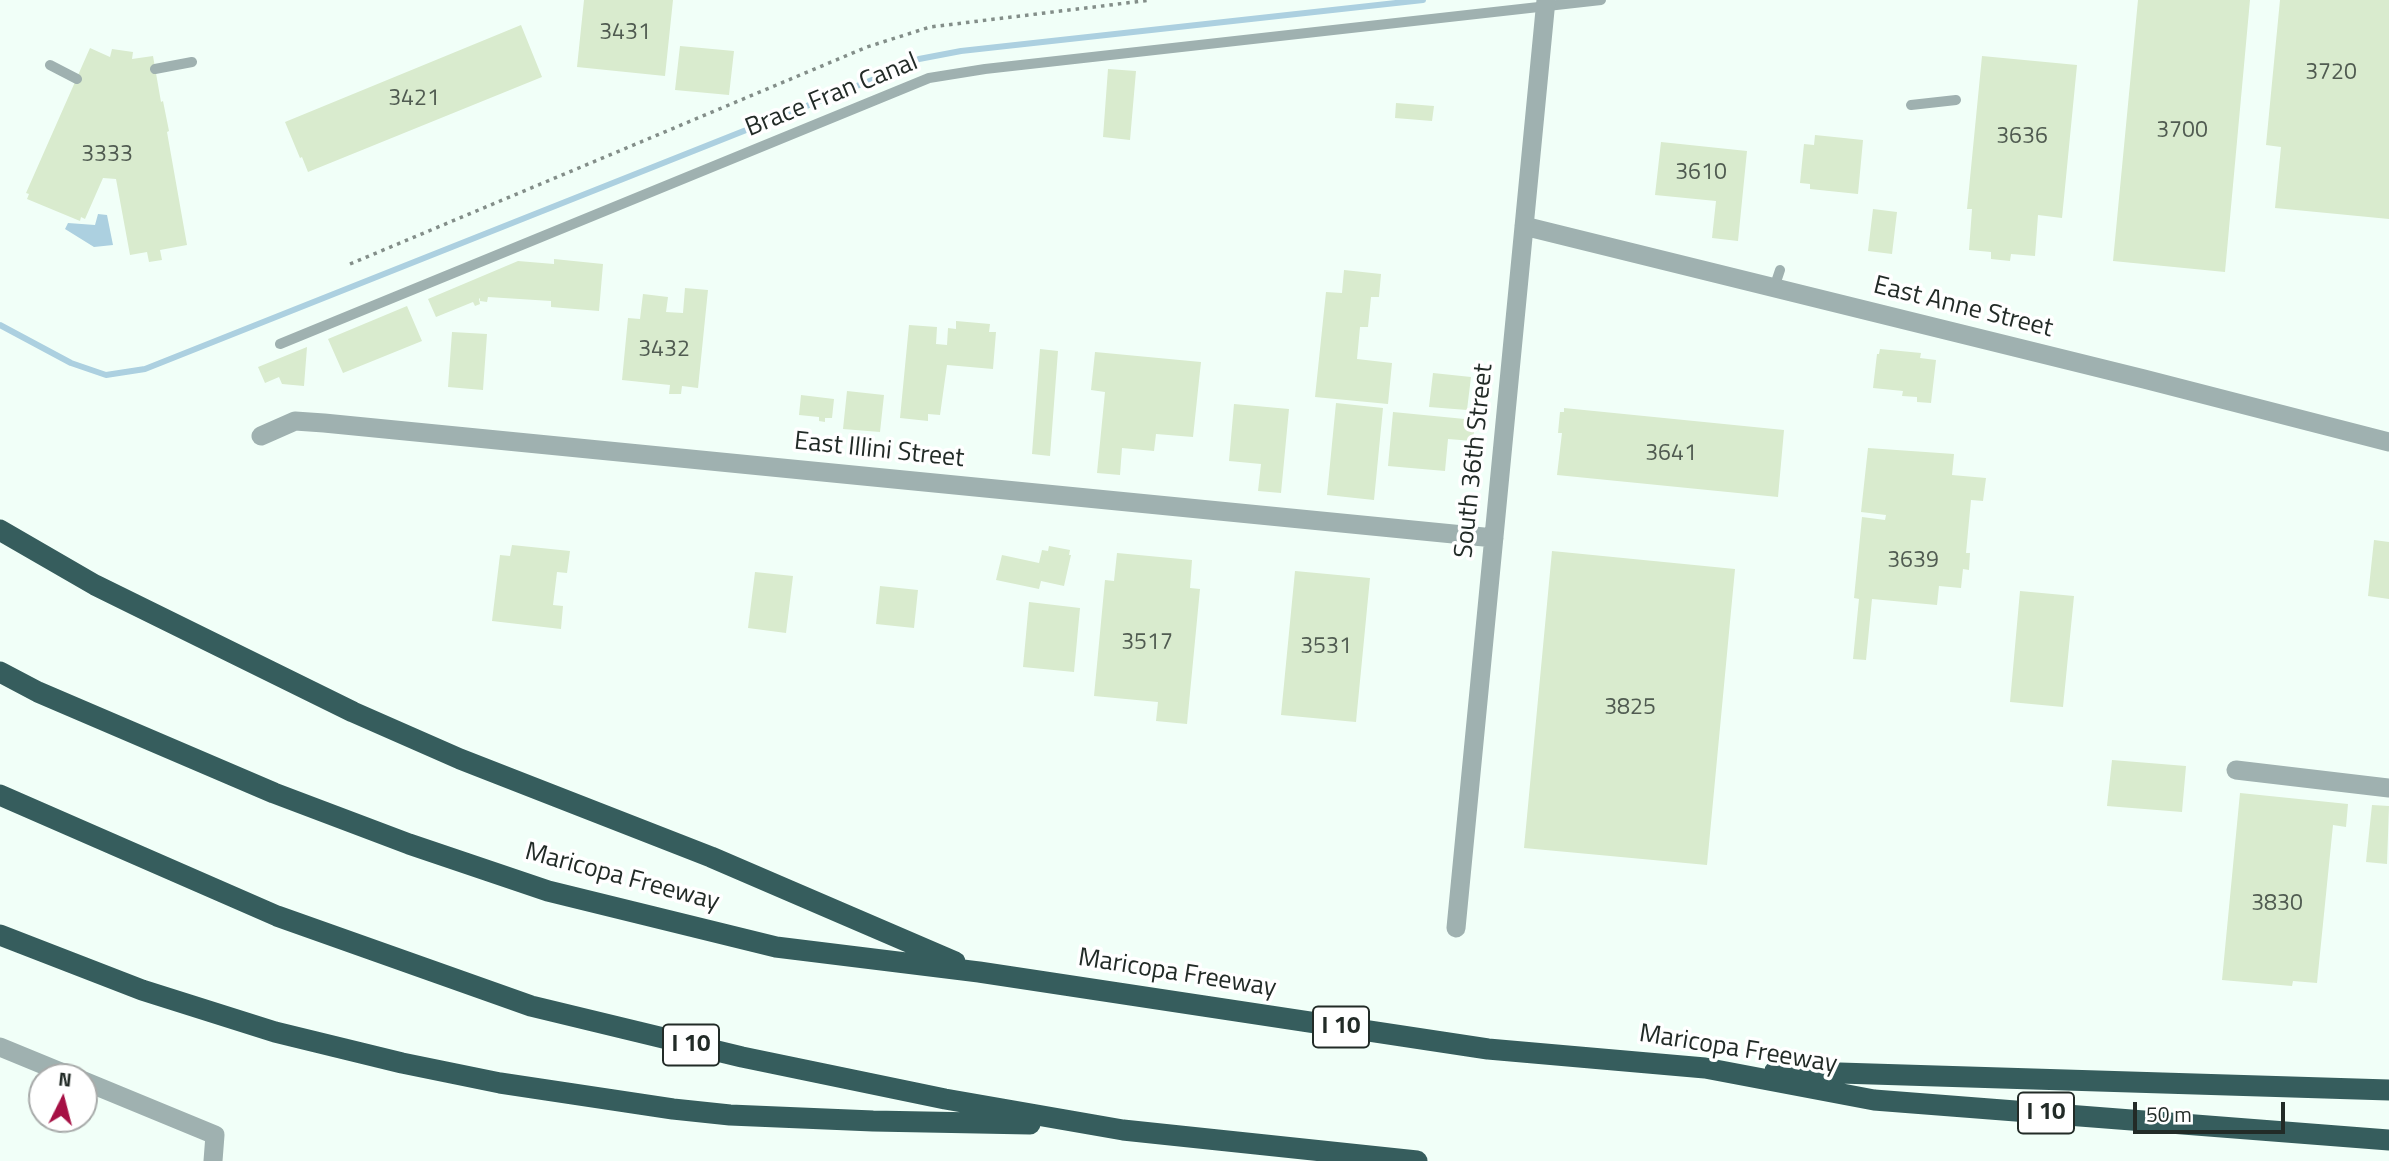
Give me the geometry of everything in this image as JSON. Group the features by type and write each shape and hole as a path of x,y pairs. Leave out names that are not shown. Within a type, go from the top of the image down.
{"highway":[{"path":"0,530 95,585 353,712 460,759 711,857 979,972"},
{"name":"Maricopa Freeway","path":"0,672 38,692 274,793 409,844 548,891 776,947 979,972 1488,1049 1705,1068 1874,1100 2389,1140"},
{"name":"I 10","path":"0,795 277,916 531,1006 742,1057 945,1099 1100,1126 1417,1161"},
{"path":"0,934 142,990 275,1032 402,1063 500,1083 730,1115 1100,1126"},
{"path":"1705,1068 2389,1090"}],"street":[{"name":"South 36th Street","path":"1456,928 1546,3"},
{"name":"East Anne Street","path":"1524,226 1777,279 2389,442"},
{"name":"East Illini Street","path":"261,436 295,421 324,423 1494,538"},
{"path":"2236,770 2389,788"},
{"path":"0,1047 39,1063"},
{"path":"98,1087 215,1136 213,1161"}],"lane":[{"name":"Brace Fran Canal","path":"280,344 929,78 985,69 1546,3 1601,0"},
{"path":"156,69 192,62"},
{"path":"50,65 77,79"},
{"path":"1912,104 1956,100"}],"path":[{"path":"351,264 867,47 930,27 1151,0"}],"water":[{"path":"98,214 107,215 113,245 94,247 65,229 68,223 95,225"}],"building":[{"path":"584,0 673,0 665,76 577,67"},
{"path":"2138,0 2250,0 2225,272 2113,261"},
{"path":"2280,0 2389,0 2389,219 2275,208 2281,147 2266,145"},
{"path":"521,25 542,77 308,172 285,122"},
{"path":"680,46 734,51 729,95 675,90"},
{"path":"90,48 110,57 112,49 133,52 132,59 153,56 169,131 167,132 187,245 160,250 162,260 149,262 147,252 130,255 116,179 103,178 85,219 81,217 80,221 27,199 29,194 26,193"},
{"path":"1982,56 2077,65 2062,218 2038,215 2035,256 2011,254 2010,261 1991,259 1991,252 1969,250 1972,209 1967,209"},
{"path":"1108,69 1136,71 1130,140 1103,137"},
{"path":"1396,103 1434,106 1432,121 1395,118"},
{"path":"1815,135 1863,140 1858,194 1810,189 1810,184 1800,183 1804,144 1814,145"},
{"path":"1661,142 1747,151 1738,241 1712,238 1716,201 1655,195"},
{"path":"1873,209 1897,212 1892,254 1868,251"},
{"path":"554,259 603,264 599,311 551,307 551,301 488,297 487,302 480,301 480,298 479,299 480,304 475,306 473,302 436,317 428,299 518,261 554,264"},
{"path":"1344,270 1381,274 1379,297 1371,297 1368,327 1360,327 1357,359 1392,363 1388,404 1315,397 1326,292 1342,293"},
{"path":"685,288 708,290 698,388 682,386 681,394 669,394 670,385 622,380 628,318 640,319 643,294 668,297 666,312 683,313"},
{"path":"407,306 422,341 343,373 328,339"},
{"path":"956,321 990,324 989,332 996,332 993,369 947,365 940,415 928,414 928,421 900,418 909,325 937,327 936,344 947,345 948,328 956,329"},
{"path":"452,332 487,334 483,390 448,387"},
{"path":"307,347 304,386 282,384 279,377 265,383 258,367"},
{"path":"1040,349 1058,351 1050,456 1032,454"},
{"path":"1880,349 1921,353 1920,358 1936,360 1931,403 1917,402 1917,397 1902,396 1903,391 1873,388"},
{"path":"1095,352 1201,362 1193,437 1156,434 1154,451 1122,448 1120,475 1097,473 1105,392 1091,390"},
{"path":"1433,373 1471,377 1467,410 1429,407"},
{"path":"847,391 884,395 880,432 843,429"},
{"path":"801,395 834,399 832,418 825,418 825,422 819,421 819,417 799,415"},
{"path":"1336,403 1383,408 1374,500 1327,495"},
{"path":"1234,404 1289,409 1281,493 1258,491 1261,464 1229,461"},
{"path":"1564,408 1784,430 1778,497 1557,475 1562,433 1558,433 1560,412 1564,412"},
{"path":"1393,412 1475,420 1473,441 1448,439 1445,471 1388,466"},
{"path":"1868,448 1954,454 1952,475 1986,478 1983,501 1971,500 1966,553 1970,553 1969,570 1963,569 1961,588 1939,586 1937,605 1872,599 1866,660 1853,659 1859,599 1854,598 1862,517 1885,520 1886,515 1861,512"},
{"path":"2374,540 2389,542 2389,599 2368,596"},
{"path":"512,545 570,551 567,573 557,572 553,605 563,606 561,629 492,621 500,555 510,556"},
{"path":"1049,546 1070,550 1064,586 1041,581 1039,589 996,580 1002,555 1039,563 1042,550 1048,551"},
{"path":"1552,551 1735,569 1707,865 1524,848"},
{"path":"1117,553 1192,560 1190,588 1200,589 1187,724 1156,721 1158,702 1094,696 1105,580 1114,581"},
{"path":"1295,571 1370,578 1356,722 1281,715"},
{"path":"755,572 793,576 786,633 748,628"},
{"path":"880,586 918,590 914,628 876,624"},
{"path":"2020,591 2074,596 2063,707 2010,702"},
{"path":"1029,602 1080,608 1074,672 1023,667"},
{"path":"2112,760 2186,766 2182,812 2107,806"},
{"path":"2240,793 2348,804 2346,827 2333,825 2317,983 2293,981 2292,986 2222,980"},
{"path":"2372,805 2389,806 2387,864 2366,862"}],"waterway":[{"path":"0,325 71,363 106,375 145,369 919,59 961,51 1423,0"}]}
